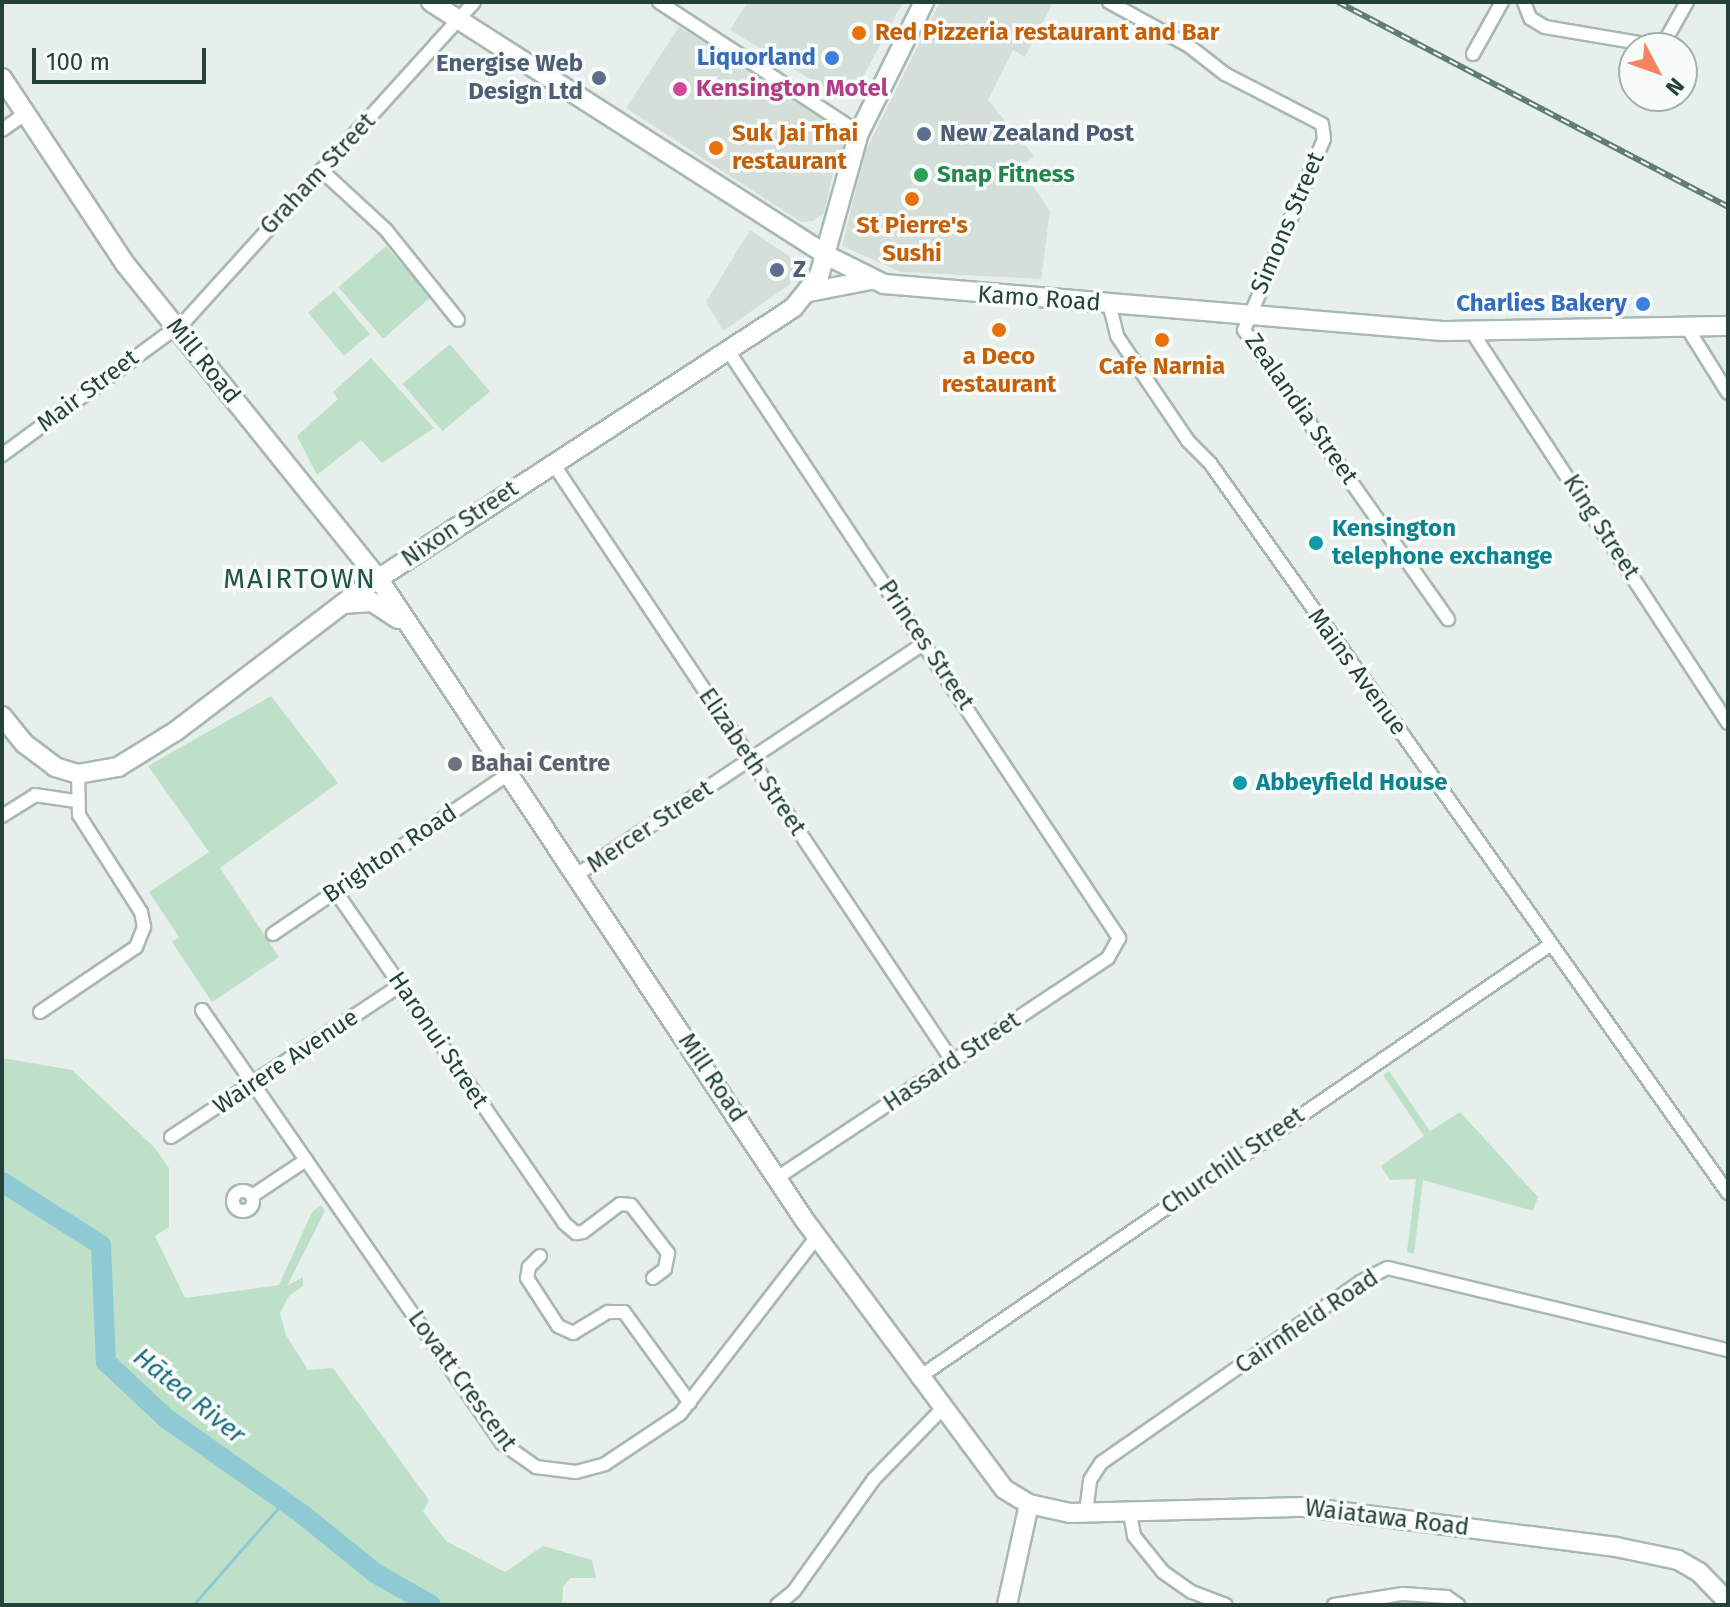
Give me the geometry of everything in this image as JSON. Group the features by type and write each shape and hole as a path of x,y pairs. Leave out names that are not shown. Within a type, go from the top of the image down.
{"main road":[{"name":"Kamo Road","path":"431,2 826,255 871,280 931,291 1472,332 1728,326"},
{"path":"809,292 826,255 859,133 924,2"},
{"name":"Mill Road","path":"2,78 126,265 378,578 817,1237 941,1410 1004,1489 1029,1504"},
{"path":"809,292 871,280"},
{"name":"Nixon Street","path":"78,774 130,761 378,578 809,292"},
{"name":"Mill Road","path":"343,604 379,604 415,634"},
{"path":"2,716 47,763 78,774"},
{"path":"1007,1605 1029,1504"},
{"name":"Waiatawa Road","path":"1029,1504 1086,1513 1304,1507 1616,1547 1678,1560 1699,1572 1728,1602"}],"street":[{"name":"Graham Street","path":"175,327 460,21 474,2"},
{"path":"659,2 859,133"},
{"name":"Simons Street","path":"1109,2 1325,128 1291,221 1247,316"},
{"path":"1473,54 1502,2"},
{"path":"1524,2 1530,18 1545,27 1645,44 1665,41 1687,2"},
{"path":"2,130 26,113"},
{"path":"321,170 386,230 458,320"},
{"name":"Mains Avenue","path":"1109,303 1117,336 1188,441 1210,463 1728,1193"},
{"name":"Zealandia Street","path":"1247,316 1245,332 1448,619"},
{"name":"Mair Street","path":"2,455 175,327"},
{"path":"1688,329 1728,393"},
{"name":"King Street","path":"1472,332 1728,723"},
{"name":"Princes Street","path":"727,349 1115,927 1119,943"},
{"name":"Elizabeth Street","path":"552,462 953,1062"},
{"name":"Mercer Street","path":"575,876 924,643"},
{"path":"40,1012 136,947 144,927 141,912 86,829 75,801 78,774"},
{"name":"Brighton Road","path":"273,934 507,775"},
{"path":"2,816 35,795 75,801"},
{"name":"Haronui Street","path":"336,892 540,1189 576,1233 620,1204 636,1209 668,1253 668,1264 653,1278"},
{"name":"Hassard Street","path":"779,1177 1108,958 1119,943"},
{"name":"Churchill Street","path":"918,1378 1550,945"},
{"name":"Wairere Avenue","path":"171,1137 401,985"},
{"name":"Lovatt Crescent","path":"202,1010 502,1443 526,1462 566,1473 605,1464 690,1403 817,1237"},
{"path":"252,1196 306,1160"},
{"path":"540,1256 529,1267 527,1278 558,1326 573,1333 608,1312 624,1312 690,1403"},
{"name":"Cairnfield Road","path":"1086,1513 1088,1485 1101,1463 1360,1282 1388,1268 1728,1350"},
{"path":"777,1605 794,1591 874,1479 941,1410"},
{"path":"1130,1513 1134,1536 1163,1572 1192,1592 1226,1605"},
{"path":"1334,1605 1403,1594 1447,1597 1458,1605"}],"shaded area":[{"path":"748,2 903,2 857,88 841,98 730,30"},
{"path":"940,2 1053,2 1025,57 1013,50 988,100 1034,156 1020,167 1050,211 1041,279 901,272 842,246 865,152"},
{"path":"679,27 852,131 835,165 824,213 813,221 801,222 626,108"},
{"path":"750,230 798,262 789,285 723,331 706,302"}],"green space":[{"path":"386,246 431,297 383,339 338,287"},
{"path":"334,291 370,334 344,356 308,313"},
{"path":"450,344 490,391 442,431 403,384"},
{"path":"371,358 434,428 382,463 361,440 317,475 297,436 338,399 333,392"},
{"path":"271,696 338,783 220,868 279,957 212,1002 172,942 179,937 149,892 209,852 148,766"},
{"path":"2,1058 72,1070 155,1148 169,1168 169,1227 155,1236 185,1298 279,1285 312,1212 321,1205 325,1211 287,1286 303,1277 303,1286 289,1296 280,1313 286,1335 308,1370 333,1368 429,1500 423,1512 446,1541 505,1572 543,1546 592,1560 596,1578 570,1578 563,1587 562,1605 2,1605"},
{"path":"1389,1071 1430,1131 1460,1112 1538,1197 1533,1211 1423,1180 1414,1254 1407,1252 1416,1179 1390,1180 1381,1166 1424,1136 1383,1075"}],"waterway":[{"name":"Hātea River","path":"2,1182 101,1245 106,1362 167,1419 302,1514 375,1573 431,1605"},
{"path":"193,1605 284,1501"}],"railway":[{"path":"1338,2 1728,207"}],"place":[{"name":"Red Pizzeria restaurant and Bar","path":"859,33"},
{"name":"Liquorland","path":"832,58"},
{"name":"Energise Web Design Ltd","path":"599,78"},
{"name":"Kensington Motel","path":"680,89"},
{"name":"New Zealand Post","path":"924,134"},
{"name":"Suk Jai Thai restaurant","path":"716,148"},
{"name":"Snap Fitness","path":"921,175"},
{"name":"St Pierre's Sushi","path":"912,199"},
{"name":"Z","path":"777,270"},
{"name":"Charlies Bakery","path":"1643,304"},
{"name":"a Deco restaurant","path":"999,330"},
{"name":"Cafe Narnia","path":"1162,340"},
{"name":"Kensington telephone exchange","path":"1316,543"},
{"name":"Bahai Centre","path":"455,764"},
{"name":"Abbeyfield House","path":"1240,783"}],"district":[{"name":"MAIRTOWN","path":"300,579"}]}
